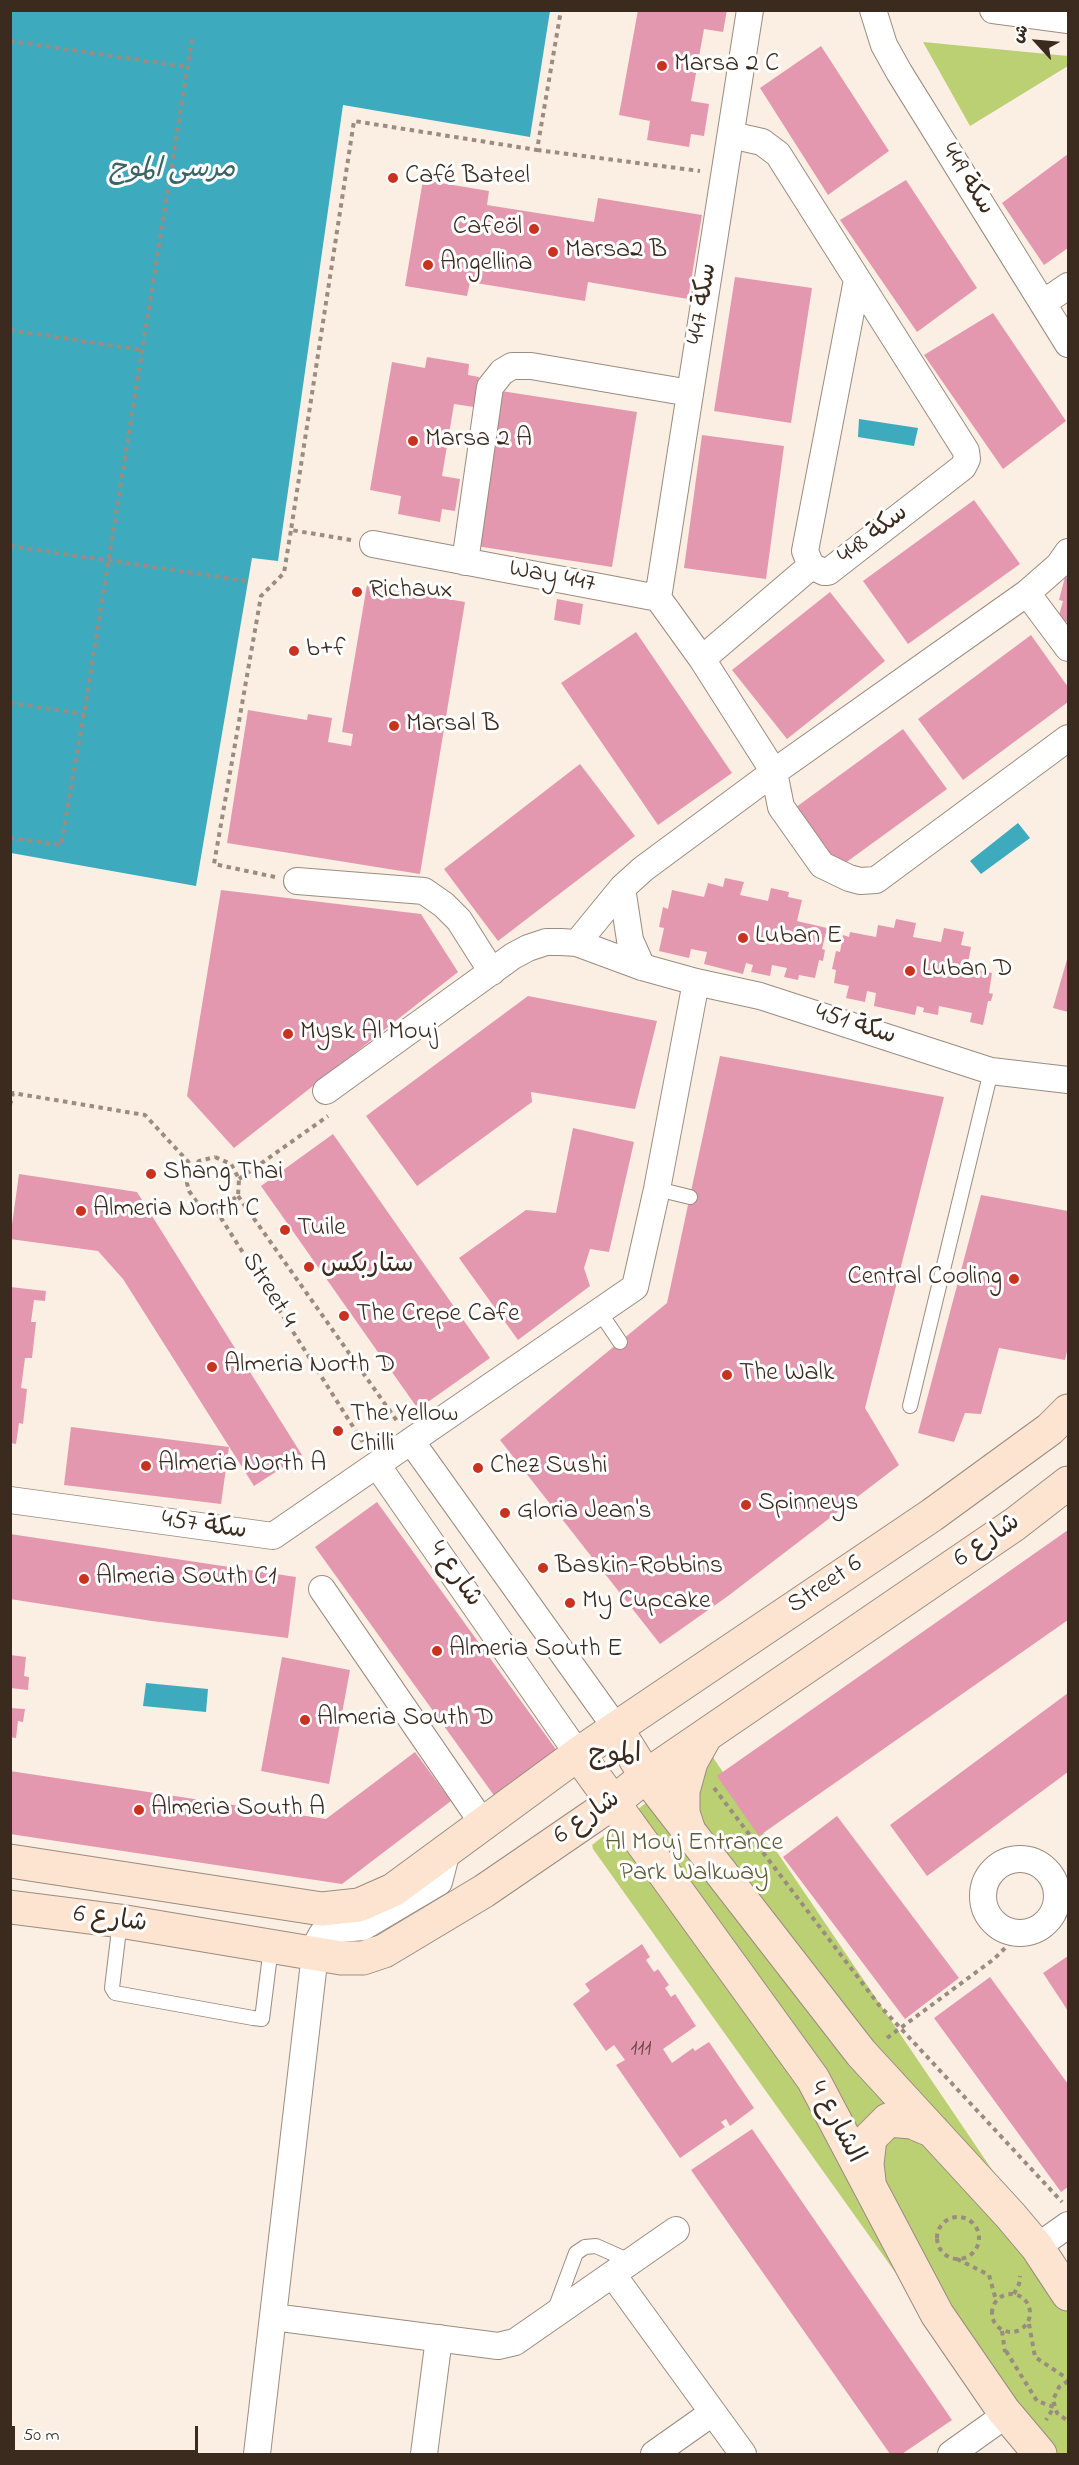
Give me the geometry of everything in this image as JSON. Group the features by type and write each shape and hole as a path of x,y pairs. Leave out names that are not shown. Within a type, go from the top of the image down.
{"street":[{"name":"سكة 447","path":"658,598 750,10"},
{"name":"سكة 449","path":"873,10 884,45 1068,344"},
{"path":"993,10 1068,20"},
{"name":"سكة 448","path":"731,135 762,142 778,154 962,444 967,459 963,467 828,572 824,572 812,566 805,551 857,280"},
{"path":"1043,303 1068,286"},
{"path":"465,562 490,387 501,372 512,366 531,366 690,393"},
{"name":"Way 447","path":"373,544 658,598"},
{"path":"577,943 622,888 643,869 774,772 1027,593 1059,565 1068,552"},
{"path":"702,659 812,566"},
{"path":"1027,593 1068,648"},
{"path":"658,598 702,659 774,772 781,807 822,865 849,878 860,881 876,880 1068,738"},
{"path":"297,881 424,891 444,905 459,920 492,972"},
{"path":"622,888 630,940 642,967"},
{"name":"سكة 451","path":"326,1091 492,972 528,948 546,942 577,943 642,967 760,996 991,1071 1068,1080"},
{"name":"سكة 457","path":"10,1500 273,1536 635,1287 657,1189 696,982"},
{"name":"Street 6","path":"578,1754 932,1515 1050,1429 1068,1411"},
{"name":"شارع 4","path":"411,1441 616,1728 646,1776"},
{"name":"شارع 4","path":"377,1465 578,1754 614,1802"},
{"name":"شارع 6","path":"10,1907 120,1921 341,1959 363,1958 384,1950 484,1891 614,1802 646,1776 699,1749 1015,1524 1068,1483"},
{"path":"322,1589 484,1825"},
{"path":"690,1832 683,1813 682,1791 699,1749"},
{"name":"شارع 6","path":"10,1861 322,1909 358,1905 393,1890 578,1754"},
{"path":"646,1776 861,2053 1037,2247 1068,2294"},
{"name":"الشارع 4","path":"614,1802 813,2079 937,2314 1007,2414 1040,2454"},
{"path":"560,1839 591,1829 603,1828 621,1829 642,1842"},
{"path":"257,2454 316,1945 322,1934 329,1930 363,1927 439,1882 447,1851"},
{"path":"1019,1858 1042,1865 1060,1867 1056,1886 1058,1898 1055,1911 1048,1921 1038,1929 1026,1933 1013,1933 996,1924 985,1910 984,1886 989,1875 1007,1860 1019,1858"},
{"path":"869,2186 867,2148 870,2138 878,2128 888,2120 900,2119 934,2132"},
{"path":"1037,2247 1068,2225"},
{"path":"273,2317 498,2346 515,2342 676,2230"},
{"path":"623,2269 712,2413 743,2454"},
{"path":"424,2454 439,2338"},
{"path":"654,2454 712,2413"},
{"path":"951,2454 1007,2414"}],"lane":[{"path":"910,1406 991,1071"},
{"path":"657,1189 690,1197"},
{"path":"599,1311 620,1342"},
{"path":"120,1921 112,1988 115,1993 231,2014 262,2019 271,1947"},
{"path":"553,2316 576,2253 585,2247 596,2246 623,2269"}],"path":[{"path":"537,150 561,10"},
{"path":"10,838 61,845 192,39"},
{"path":"10,41 187,67"},
{"path":"297,881 214,864 261,596 284,573 354,121 537,150 725,174"},
{"path":"10,330 142,350"},
{"path":"291,530 373,544"},
{"path":"10,546 248,581"},
{"path":"10,703 84,714"},
{"path":"10,1105 13,1093 145,1115 193,1167"},
{"path":"207,1158 224,1159 236,1170 239,1179 238,1196 216,1210 199,1205 189,1191 189,1174 193,1167 207,1158"},
{"name":"Street 4","path":"238,1196 411,1441"},
{"name":"Street 4","path":"216,1210 377,1465"},
{"path":"699,1749 714,1772 713,1785 879,2005 1068,2209"},
{"path":"861,2053 902,2029 994,1959 1009,1944 1013,1933"},
{"path":"957,2259 970,2256 978,2245 979,2238 976,2226 971,2221 958,2216 945,2221 937,2234 939,2247 943,2253 989,2275 996,2301 992,2314 997,2326 1007,2332 1019,2331 1028,2322 1029,2304 1020,2295 1010,2294 996,2301"},
{"path":"1028,2322 1035,2357 1068,2380 1055,2393 1054,2407 1057,2413 1068,2421"},
{"path":"1006,2351 1037,2401 1054,2407"}],"green space":[{"path":"923,42 1068,56 1068,66 970,126"},
{"name":"Al Mouj Entrance Park Walkway","path":"710,1753 1068,2282 1068,2454 1025,2454 593,1849 592,1845"}],"water":[{"name":"مرسى الموج","path":"10,11 550,11 530,137 343,105 278,561 252,558 196,886 11,853"},
{"path":"859,419 918,428 914,446 858,437"},
{"path":"1018,823 1030,838 981,874 970,861"},
{"path":"146,1683 208,1689 206,1712 143,1706"}],"building":[{"name":"Marsa 2 C","path":"638,10 727,10 723,32 704,29 691,101 709,104 704,136 691,134 689,147 647,140 650,121 619,115"},
{"path":"821,46 889,151 828,195 760,88"},
{"path":"1068,154 1068,248 1044,265 1002,203"},
{"name":"Marsa2 B","path":"423,180 489,191 487,205 594,222 598,198 702,215 688,299 588,282 585,301 470,282 467,296 405,286"},
{"path":"906,180 977,288 917,332 840,220"},
{"path":"735,277 812,288 791,423 714,411"},
{"path":"993,313 1066,421 1003,469 924,355"},
{"name":"Marsa 2 A","path":"427,357 469,364 468,375 479,377 474,407 454,404 442,476 460,479 455,511 442,509 440,522 398,514 401,496 370,490 392,362 425,368"},
{"path":"501,391 637,412 612,567 476,546"},
{"path":"702,435 784,446 766,579 684,568"},
{"path":"974,500 1020,564 908,644 863,581"},
{"path":"1065,577 1068,578 1068,622 1058,619 1063,601 1059,600"},
{"name":"Marsal B","path":"367,585 465,602 420,874 227,843 248,710 307,720 308,714 332,718 328,742 351,746 353,734 342,732"},
{"path":"830,592 885,661 787,739 732,670"},
{"path":"557,599 583,604 580,625 554,620"},
{"path":"636,632 732,773 658,825 561,683"},
{"path":"1031,635 1068,687 1068,702 963,780 918,719"},
{"path":"903,729 947,789 837,869 788,813"},
{"path":"580,764 635,836 498,941 444,869"},
{"name":"Luban E","path":"725,878 744,882 740,895 768,901 771,888 789,892 788,897 802,900 797,921 827,928 822,949 825,950 823,961 819,960 815,978 799,975 798,980 784,977 787,968 772,965 770,976 751,972 753,965 746,963 743,974 704,964 707,952 691,949 689,958 659,951 664,928 659,927 663,907 668,909 672,890 704,897 708,883 723,887"},
{"name":"Mysk Al Mouj","path":"221,890 421,914 458,972 234,1148 187,1096"},
{"name":"Luban D","path":"896,919 916,923 913,937 941,942 944,928 964,932 961,945 971,947 967,968 992,973 989,993 993,994 991,1001 988,1001 983,1025 970,1022 972,1013 939,1006 938,1015 923,1012 924,1008 917,1006 915,1015 874,1006 876,993 867,991 865,1002 846,998 849,986 834,983 836,970 832,969 836,951 840,952 843,935 849,937 850,932 876,937 878,925 894,928"},
{"path":"1068,956 1068,1012 1053,1008"},
{"path":"528,996 657,1021 635,1109 531,1092 532,1102 417,1186 366,1116"},
{"name":"The Walk","path":"720,1056 944,1097 865,1408 899,1465 728,1596 660,1644 500,1440 667,1303"},
{"path":"573,1128 634,1142 609,1252 590,1249 584,1268 590,1286 518,1340 459,1258 526,1210 556,1213"},
{"path":"333,1134 490,1358 418,1409 261,1186"},
{"path":"19,1174 137,1192 302,1455 254,1486 123,1279 98,1251 10,1239"},
{"name":"Central Cooling","path":"981,1195 1068,1211 1068,1347 1065,1360 999,1348 981,1414 965,1413 954,1442 918,1433"},
{"path":"10,1287 46,1291 45,1301 34,1300 31,1322 36,1322 32,1358 25,1358 21,1388 27,1389 23,1424 19,1423 16,1444 10,1443"},
{"name":"Almeria North A","path":"71,1427 229,1447 221,1504 64,1485"},
{"name":"Almeria South E","path":"377,1502 560,1755 498,1801 315,1547"},
{"path":"1068,1530 1068,1620 759,1836 717,1776"},
{"path":"10,1534 296,1577 288,1638 152,1621 10,1599"},
{"path":"10,1655 26,1657 24,1676 29,1677 28,1690 10,1688"},
{"name":"Almeria South D","path":"282,1657 350,1670 329,1784 261,1771"},
{"path":"1068,1693 1068,1772 927,1876 890,1825"},
{"path":"10,1708 25,1709 23,1722 18,1721 16,1738 10,1737"},
{"name":"Almeria South A","path":"415,1752 451,1801 342,1884 10,1834 10,1771 326,1819"},
{"path":"837,1816 959,1978 905,2019 783,1857"},
{"path":"642,1944 650,1957 646,1960 654,1972 658,1969 669,1985 665,1988 671,1997 675,1994 696,2026 663,2049 672,2063 693,2048 695,2051 709,2042 754,2108 730,2126 726,2119 721,2122 725,2127 680,2158 616,2065 625,2060 614,2045 606,2051 573,2004 590,1991 585,1984"},
{"path":"1068,1956 1068,2011 1043,1973"},
{"path":"990,1977 1068,2084 1068,2187 1061,2192 934,2018"},
{"path":"752,2129 952,2420 902,2454 890,2454 691,2170"}],"place":[{"name":"Marsa 2 C","path":"662,66"},
{"name":"Café Bateel","path":"393,178"},
{"name":"Cafeöl","path":"534,229"},
{"name":"Marsa2 B","path":"553,252"},
{"name":"Angellina","path":"428,265"},
{"name":"Marsa 2 A","path":"413,441"},
{"name":"Richaux","path":"357,592"},
{"name":"b+f","path":"294,651"},
{"name":"Marsal B","path":"394,726"},
{"name":"Luban E","path":"743,938"},
{"name":"Luban D","path":"910,971"},
{"name":"Mysk Al Mouj","path":"288,1034"},
{"name":"Shang Thai","path":"151,1174"},
{"name":"Almeria North C","path":"81,1211"},
{"name":"Tuile","path":"285,1230"},
{"name":"ستاربكس","path":"309,1267"},
{"name":"Central Cooling","path":"1014,1279"},
{"name":"The Crepe Cafe","path":"344,1316"},
{"name":"Almeria North D","path":"212,1367"},
{"name":"The Walk","path":"727,1375"},
{"name":"The Yellow Chilli","path":"338,1431"},
{"name":"Almeria North A","path":"146,1466"},
{"name":"Chez Sushi","path":"478,1468"},
{"name":"Spinneys","path":"746,1505"},
{"name":"Gloria Jean's","path":"505,1513"},
{"name":"Baskin-Robbins","path":"543,1568"},
{"name":"Almeria South C1","path":"84,1579"},
{"name":"My Cupcake","path":"570,1603"},
{"name":"Almeria South E","path":"437,1651"},
{"name":"Almeria South D","path":"305,1720"},
{"name":"Almeria South A","path":"139,1810"}],"district":[{"name":"الموج","path":"615,1757"}]}
